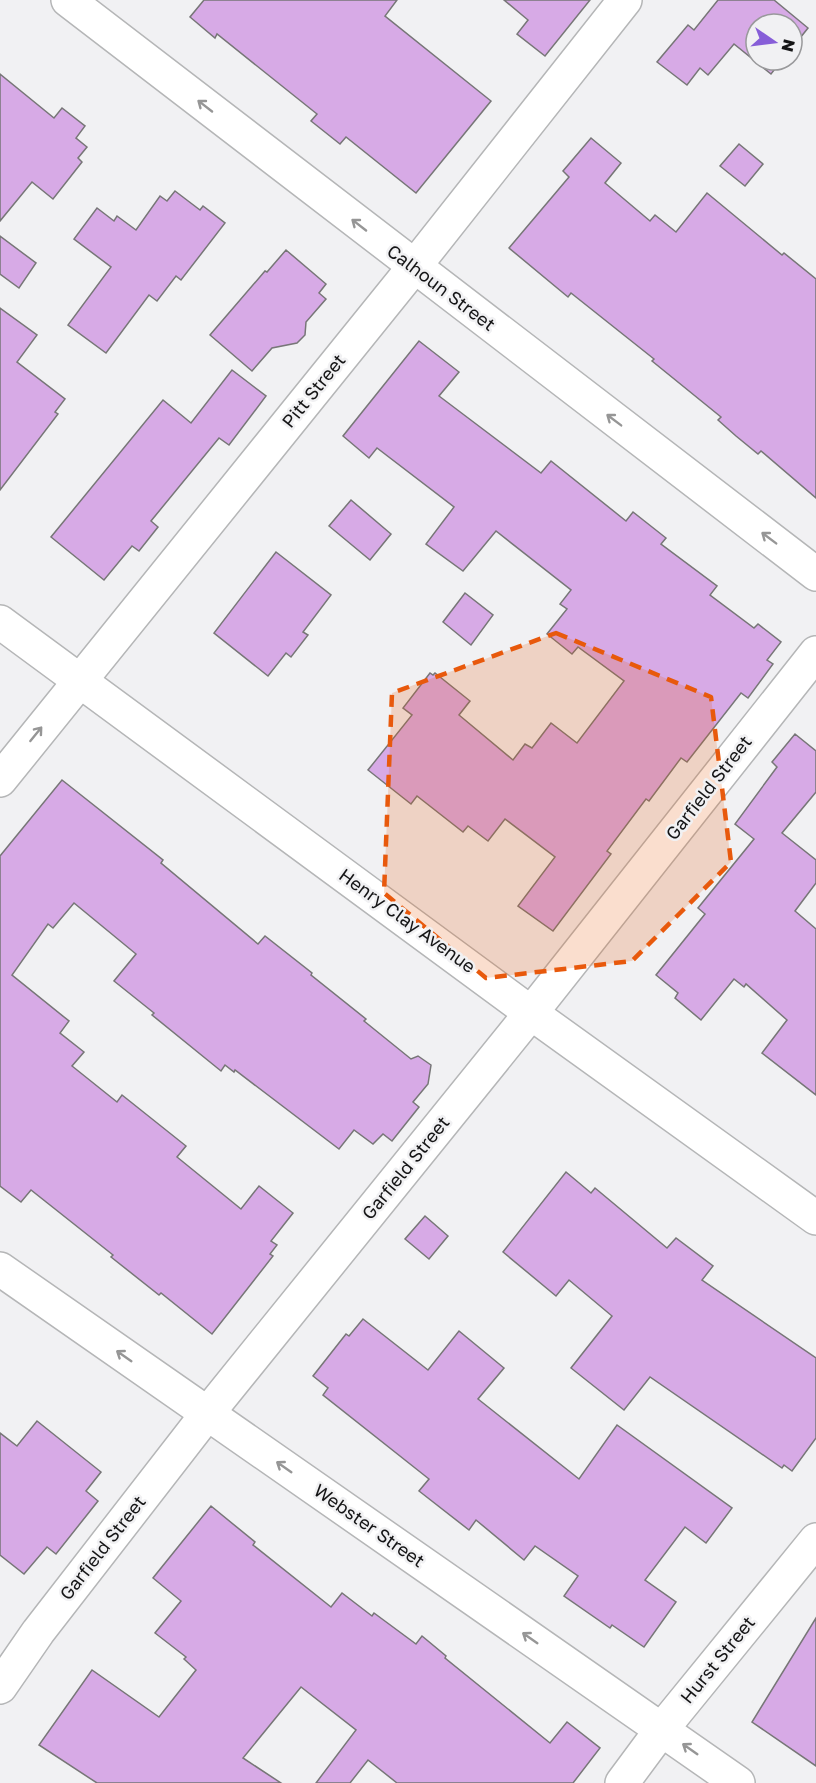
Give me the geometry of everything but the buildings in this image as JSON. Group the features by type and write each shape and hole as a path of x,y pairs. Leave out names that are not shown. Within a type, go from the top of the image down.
{"street":[{"name":"Calhoun Street","path":"68,0 816,574"},
{"name":"Pitt Street","path":"0,780 414,267 625,0"},
{"name":"Henry Clay Avenue","path":"0,622 531,1013 816,1218"},
{"name":"Garfield Street","path":"0,1687 38,1632 207,1414 531,1013 816,653"},
{"name":"Webster Street","path":"0,1269 738,1783"},
{"name":"Hurst Street","path":"622,1783 662,1729 816,1540"}],"highlighted area":[{"path":"556,633 711,697 731,862 632,961 486,978 384,893 392,693"}]}
